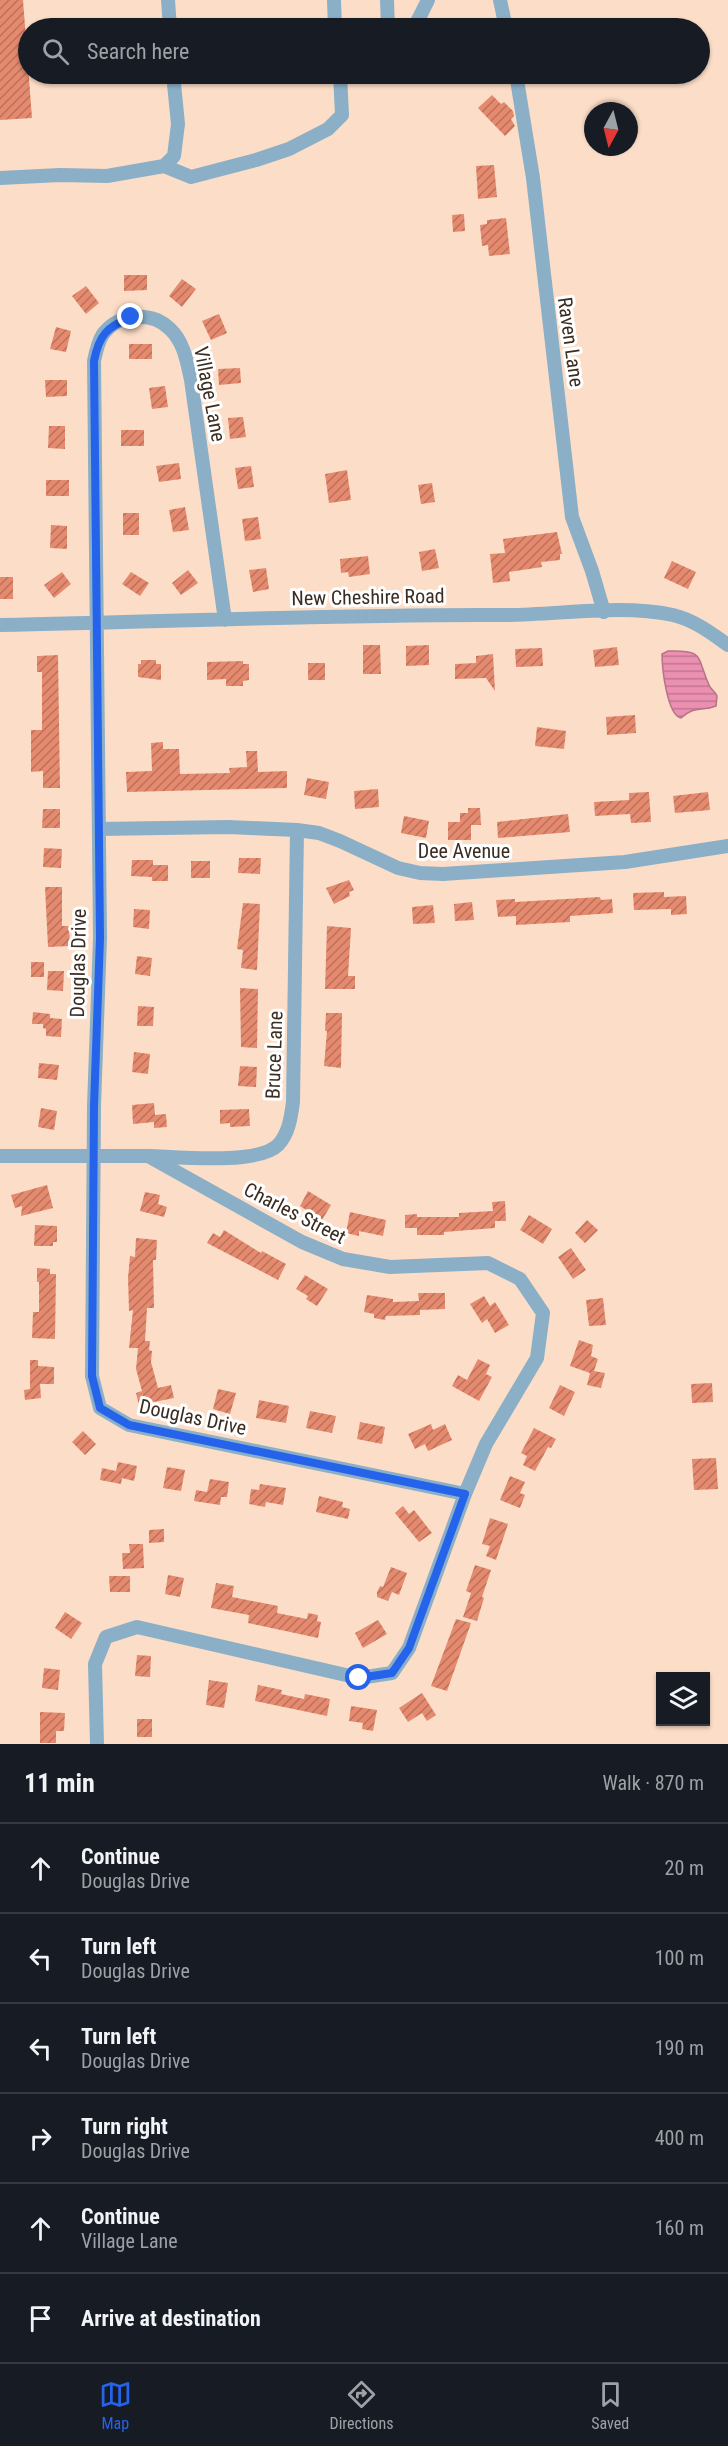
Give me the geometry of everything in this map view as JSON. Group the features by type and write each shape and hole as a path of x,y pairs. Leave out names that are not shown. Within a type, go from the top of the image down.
{"street":[{"path":"168,0 169,18"},
{"path":"334,0 335,18"},
{"path":"387,0 388,18"},
{"path":"419,18 429,0"},
{"path":"500,0 504,18"},
{"path":"164,166 174,156 178,124 174,84"},
{"path":"0,178 107,176 164,166 191,177 256,160 289,149 328,129 342,115 340,84"},
{"name":"Raven Lane","path":"518,84 533,178 572,517 604,612"},
{"name":"Village Lane","path":"97,624 94,361 97,347 104,333 117,322 138,316 159,321 171,329 182,345 187,361 225,620"},
{"name":"New Cheshire Road","path":"0,626 407,614 549,615 653,612 692,621 728,645"},
{"name":"Douglas Drive","path":"97,624 100,938 93,1156 92,1376 100,1408 129,1425 465,1494"},
{"name":"Dee Avenue","path":"99,829 228,827 297,830 319,833 398,868 420,873 443,874 614,863 728,846"},
{"name":"Bruce Lane","path":"148,1156 248,1157 265,1153 277,1146 285,1135 293,1102 297,830"},
{"name":"Charles Street","path":"0,1156 148,1156 302,1242 343,1259 390,1267 488,1263 520,1279 543,1313 537,1358 486,1444 465,1494"},
{"path":"97,1744 95,1664 106,1637 137,1627 359,1678 392,1673 409,1648 465,1494"}],"shaded area":[{"path":"668,651 688,652 697,657 710,687 717,696 716,706 694,710 681,718 676,715 666,690 663,669 662,654"}],"building":[{"path":"0,0 23,0 24,18 18,18 18,84 29,84 32,118 0,120"},
{"path":"492,95 513,111 514,116 511,119 515,126 505,136 478,108"},
{"path":"494,165 497,197 478,199 476,166"},
{"path":"464,214 465,231 453,232 452,215"},
{"path":"506,218 510,254 489,256 488,245 482,246 480,225 487,224 487,220"},
{"path":"124,275 147,275 147,290 124,291"},
{"path":"182,279 196,289 182,307 169,296"},
{"path":"86,286 99,303 86,314 72,296"},
{"path":"219,314 227,333 211,340 202,321"},
{"path":"56,327 71,331 66,352 50,349"},
{"path":"129,344 152,344 152,359 129,359"},
{"path":"240,368 241,383 219,385 218,369"},
{"path":"45,380 67,380 67,396 46,397"},
{"path":"165,386 168,407 152,409 149,388"},
{"path":"243,417 246,437 230,439 228,418"},
{"path":"49,426 65,426 65,449 48,448"},
{"path":"121,430 144,430 144,446 121,446"},
{"path":"179,463 181,479 159,482 156,466"},
{"path":"251,466 254,487 238,489 235,468"},
{"path":"347,470 351,500 329,503 325,474"},
{"path":"46,480 69,480 69,496 46,496"},
{"path":"432,483 435,502 421,504 418,485"},
{"path":"185,507 189,530 173,532 169,510"},
{"path":"123,513 139,513 139,535 123,535"},
{"path":"258,517 261,539 245,541 242,519"},
{"path":"51,525 67,526 67,549 50,548"},
{"path":"557,532 562,554 560,554 560,560 541,562 542,567 509,572 510,581 493,583 490,554 505,553 503,539"},
{"path":"435,549 439,568 422,571 419,552"},
{"path":"368,556 370,574 349,577 348,572 341,573 340,559"},
{"path":"672,561 696,572 688,589 664,578"},
{"path":"266,568 269,589 253,592 249,570"},
{"path":"188,570 198,583 181,595 172,583"},
{"path":"62,572 71,584 54,598 44,585"},
{"path":"131,572 149,583 140,596 122,584"},
{"path":"0,577 13,577 13,599 0,599"},
{"path":"363,645 380,645 381,674 363,674"},
{"path":"429,645 429,665 406,666 406,646"},
{"path":"617,647 619,665 595,667 593,650"},
{"path":"542,648 543,666 516,667 515,649"},
{"path":"493,654 495,691 486,678 455,679 455,664 476,663 476,656"},
{"path":"58,655 60,788 43,788 43,771 31,772 31,730 42,730 42,672 37,672 37,656"},
{"path":"141,660 156,660 156,664 161,664 161,680 138,677 138,664 141,664"},
{"path":"243,661 243,664 249,664 249,680 243,681 243,686 226,686 226,679 207,680 207,662"},
{"path":"308,663 325,663 325,680 308,680"},
{"path":"635,715 636,733 607,735 606,717"},
{"path":"537,727 566,731 564,749 535,746"},
{"path":"163,742 163,749 179,749 180,774 230,773 229,768 247,767 246,751 257,751 258,772 287,771 287,788 127,792 126,772 152,771 151,743"},
{"path":"307,778 329,782 326,799 304,795"},
{"path":"378,789 379,807 355,809 354,791"},
{"path":"649,792 651,822 631,823 630,814 595,816 594,802 629,800 629,793"},
{"path":"708,792 710,810 675,813 673,796"},
{"path":"468,808 480,808 481,825 471,825 471,840 448,840 448,822 460,822 460,813 468,813"},
{"path":"43,809 60,809 60,828 42,828"},
{"path":"568,814 570,832 498,838 497,822"},
{"path":"404,816 429,821 426,838 401,833"},
{"path":"44,848 62,849 61,868 43,867"},
{"path":"239,858 261,858 260,874 238,873"},
{"path":"132,860 153,860 153,865 168,865 168,881 152,881 152,877 131,876"},
{"path":"191,861 210,861 210,878 191,878"},
{"path":"349,880 354,890 349,892 350,896 334,904 326,888"},
{"path":"45,887 62,887 62,926 69,926 70,946 48,947"},
{"path":"664,892 664,897 686,896 687,914 671,915 671,909 634,910 633,893"},
{"path":"600,897 601,900 612,899 613,913 570,916 570,922 516,925 516,916 498,917 496,900 515,899 515,902"},
{"path":"472,902 474,920 455,921 454,904"},
{"path":"243,903 260,904 257,970 241,968 243,950 237,949"},
{"path":"433,905 435,923 413,924 412,907"},
{"path":"134,909 150,910 149,929 133,927"},
{"path":"327,926 351,928 348,976 355,976 355,989 325,989"},
{"path":"137,956 152,958 150,976 135,974"},
{"path":"31,962 44,962 44,977 31,977"},
{"path":"48,971 64,971 63,991 47,990"},
{"path":"240,988 258,989 257,1048 241,1047"},
{"path":"138,1006 154,1007 153,1026 137,1026"},
{"path":"33,1012 50,1014 50,1018 62,1019 61,1037 46,1036 43,1024 32,1024"},
{"path":"326,1013 342,1013 341,1068 324,1066"},
{"path":"134,1052 150,1054 148,1074 132,1072"},
{"path":"39,1063 59,1065 57,1080 38,1078"},
{"path":"240,1066 257,1067 256,1087 238,1086"},
{"path":"154,1103 155,1115 166,1114 167,1127 154,1128 154,1122 133,1124 132,1105"},
{"path":"41,1108 57,1111 54,1130 38,1127"},
{"path":"249,1109 250,1126 230,1127 230,1123 220,1124 220,1110"},
{"path":"47,1185 53,1208 21,1216 22,1206 15,1208 11,1195"},
{"path":"308,1191 331,1205 322,1220 300,1206"},
{"path":"145,1192 160,1195 158,1204 167,1207 164,1217 140,1211"},
{"path":"505,1201 506,1221 495,1221 495,1228 444,1232 444,1235 417,1235 417,1228 405,1228 405,1215 459,1217 459,1213 493,1211 492,1202"},
{"path":"350,1212 386,1220 383,1236 359,1231 359,1236 346,1233"},
{"path":"529,1215 552,1229 543,1244 520,1230"},
{"path":"587,1220 598,1230 585,1243 575,1233"},
{"path":"35,1225 57,1226 57,1242 53,1242 53,1246 34,1246"},
{"path":"224,1230 261,1253 262,1251 286,1264 278,1280 207,1243 213,1233 220,1237"},
{"path":"136,1238 157,1240 156,1260 153,1260 154,1308 147,1308 145,1341 150,1341 151,1362 158,1388 171,1385 174,1398 139,1405 136,1393 142,1391 136,1369 138,1348 129,1348 133,1310 129,1311 128,1278 130,1256 135,1257"},
{"path":"571,1248 586,1270 573,1279 558,1257"},
{"path":"37,1268 50,1269 50,1274 56,1274 55,1339 32,1338 33,1312 39,1312"},
{"path":"305,1275 328,1289 317,1306 306,1299 308,1296 296,1289"},
{"path":"418,1293 445,1293 445,1309 420,1310 420,1315 386,1316 385,1320 374,1318 374,1314 364,1312 367,1295 393,1299 393,1302 419,1301"},
{"path":"484,1296 490,1306 495,1302 509,1325 495,1333 487,1319 482,1323 470,1304"},
{"path":"603,1298 606,1325 589,1326 586,1300"},
{"path":"579,1340 593,1345 591,1356 598,1359 594,1371 605,1373 601,1388 587,1385 590,1373 570,1366"},
{"path":"478,1359 490,1365 486,1374 492,1377 479,1401 452,1386 458,1375 467,1380"},
{"path":"30,1360 38,1360 38,1366 54,1367 54,1384 40,1384 41,1398 25,1400 24,1390 30,1389"},
{"path":"712,1383 713,1402 692,1403 691,1384"},
{"path":"560,1385 575,1392 564,1416 549,1408"},
{"path":"218,1389 236,1393 230,1414 213,1409"},
{"path":"259,1400 289,1406 286,1423 256,1418"},
{"path":"310,1411 336,1416 332,1433 306,1428"},
{"path":"360,1422 385,1427 382,1444 357,1439"},
{"path":"431,1424 433,1430 445,1424 452,1440 428,1451 425,1444 415,1449 408,1434"},
{"path":"534,1428 556,1439 551,1448 548,1447 535,1471 523,1465 527,1456 521,1453"},
{"path":"83,1431 96,1444 85,1455 72,1442"},
{"path":"716,1458 718,1489 694,1490 692,1459"},
{"path":"118,1462 137,1466 134,1481 122,1478 121,1484 100,1480 102,1468 116,1471"},
{"path":"167,1467 185,1470 181,1491 163,1488"},
{"path":"510,1476 525,1482 520,1493 525,1495 520,1508 500,1500"},
{"path":"210,1479 229,1482 227,1497 221,1497 220,1505 194,1501 196,1490 207,1492"},
{"path":"260,1484 286,1488 283,1505 266,1502 265,1507 249,1504 251,1489 259,1490"},
{"path":"319,1496 343,1502 342,1507 350,1509 348,1519 316,1512"},
{"path":"403,1506 409,1514 414,1510 432,1533 419,1542 395,1513"},
{"path":"490,1518 508,1524 496,1560 486,1556 490,1546 482,1544"},
{"path":"164,1529 164,1542 149,1543 149,1530"},
{"path":"129,1544 143,1544 144,1568 123,1569 122,1553 130,1553"},
{"path":"475,1565 491,1570 477,1621 463,1617 471,1593 466,1591"},
{"path":"391,1567 407,1573 399,1595 392,1592 388,1601 377,1597 377,1592 380,1586 383,1587"},
{"path":"168,1575 184,1578 180,1597 165,1594"},
{"path":"109,1576 130,1576 130,1592 110,1592"},
{"path":"216,1583 234,1586 232,1597 278,1606 277,1613 307,1619 308,1613 318,1615 317,1621 321,1622 318,1638 248,1623 249,1615 211,1608"},
{"path":"65,1612 82,1623 71,1639 55,1628"},
{"path":"456,1619 471,1623 447,1691 431,1686"},
{"path":"378,1620 387,1634 363,1648 355,1633"},
{"path":"137,1655 151,1656 150,1677 135,1676"},
{"path":"44,1668 60,1670 58,1690 42,1688"},
{"path":"209,1680 228,1683 224,1708 206,1705"},
{"path":"258,1685 282,1690 281,1694 304,1699 305,1694 330,1699 327,1716 255,1701"},
{"path":"422,1693 436,1715 427,1721 422,1713 408,1722 399,1708"},
{"path":"351,1706 377,1710 373,1731 362,1729 363,1723 349,1721"},
{"path":"40,1712 65,1713 64,1731 56,1731 56,1743 40,1743"},
{"path":"137,1719 152,1719 152,1737 137,1737"}],"route":[{"path":"131,317 117,322 104,333 97,347 94,361 100,938 94,1106 92,1376 100,1408 129,1425 465,1494 409,1648 392,1673 359,1678"}]}
